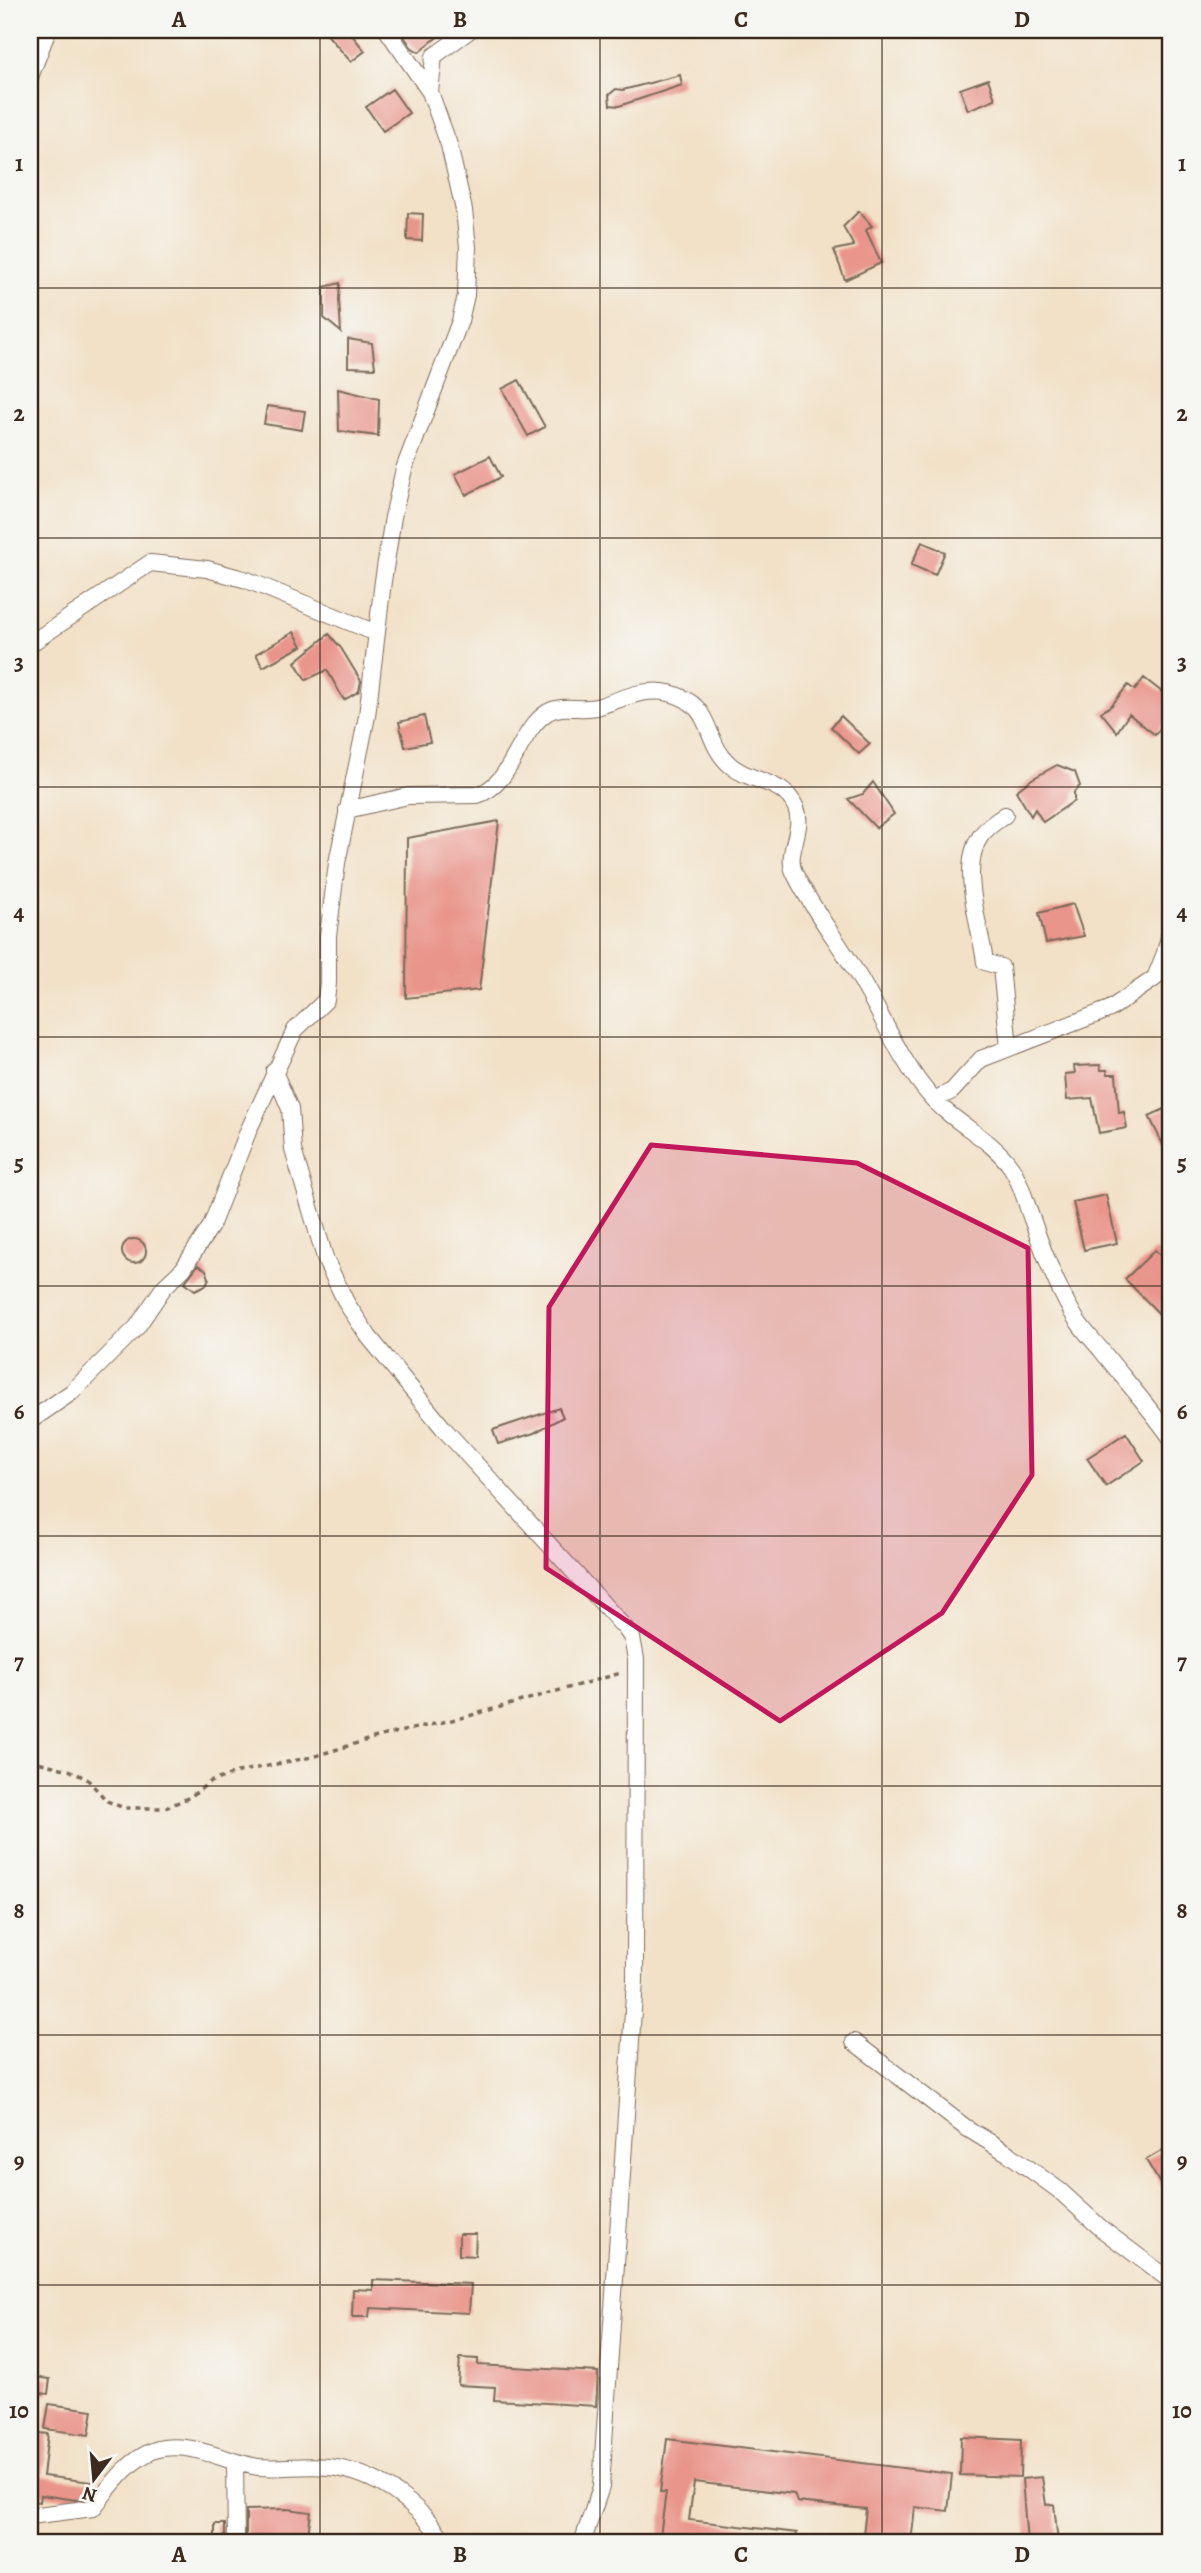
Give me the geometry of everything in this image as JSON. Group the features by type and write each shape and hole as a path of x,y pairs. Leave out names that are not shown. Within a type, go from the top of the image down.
{"street":[{"path":"30,77 48,30"},
{"path":"30,1421 72,1392 137,1327 164,1287 183,1269 211,1226 274,1071 295,1030 326,1000 328,936 347,810 367,716 393,517 404,469 460,321 466,295 468,247 464,210 449,145 430,92 387,30"},
{"path":"430,92 434,56 470,30"},
{"path":"30,644 150,563 207,569 247,580 376,633"},
{"path":"347,810 408,796 490,790 536,722 556,709 593,709 646,692 668,692 693,703 702,712 720,753 728,763 751,778 778,786 787,792 799,817 792,856 793,868 834,941 855,970 911,1071 934,1100 997,1151 1013,1169 1045,1257 1074,1317 1171,1438"},
{"path":"1005,815 980,836 971,873 985,962 1001,967 1009,1048"},
{"path":"934,1100 952,1091 981,1059 1110,1009 1155,978 1171,929"},
{"path":"274,1071 290,1109 293,1150 326,1261 347,1304 369,1337 444,1429 634,1642 635,1981 601,2487 582,2543"},
{"path":"854,2042 965,2127 1009,2154 1060,2192 1103,2231 1171,2281"},
{"path":"30,2516 93,2508 122,2473 141,2457 157,2450 178,2447 260,2467 330,2467 365,2475 403,2497 432,2523 445,2543"},
{"path":"235,2462 236,2543"}],"path":[{"path":"30,1760 69,1770 87,1779 107,1801 124,1808 165,1808 190,1797 211,1782 237,1772 323,1755 377,1737 465,1717 636,1670"}],"highlighted area":[{"path":"651,1145 857,1163 1028,1248 1032,1475 942,1613 780,1721 546,1568 549,1307"}],"building":[{"path":"323,30 348,30 365,51 351,62"},
{"path":"400,30 446,30 419,52 411,47"},
{"path":"680,75 682,85 619,106 610,105 609,95 616,89 623,90"},
{"path":"988,79 995,99 968,110 960,89"},
{"path":"392,89 409,113 383,131 366,107"},
{"path":"859,211 872,226 866,230 881,263 845,280 834,250 854,246 843,227"},
{"path":"408,213 423,214 422,241 407,240"},
{"path":"340,283 341,332 324,318 324,287"},
{"path":"348,339 372,343 375,368 348,367"},
{"path":"519,380 545,427 528,436 502,389"},
{"path":"338,389 379,399 378,436 339,431"},
{"path":"267,406 305,411 302,430 264,424"},
{"path":"490,456 501,477 466,495 455,474"},
{"path":"922,542 945,552 935,575 911,565"},
{"path":"294,632 302,646 263,667 256,654"},
{"path":"329,634 361,681 359,691 344,700 327,670 306,680 295,662"},
{"path":"1144,678 1162,692 1171,681 1171,714 1155,735 1129,714 1117,732 1101,712 1111,706 1128,685 1135,690"},
{"path":"424,716 430,742 405,747 399,722"},
{"path":"841,716 870,744 859,754 831,727"},
{"path":"1057,765 1075,772 1080,786 1074,792 1074,801 1043,822 1035,809 1031,816 1016,791"},
{"path":"873,782 894,814 876,828 848,799 863,794"},
{"path":"499,821 479,990 406,998 407,838"},
{"path":"1073,904 1084,936 1046,943 1039,913"},
{"path":"1100,1065 1101,1070 1107,1070 1108,1074 1116,1074 1119,1113 1124,1112 1127,1128 1099,1133 1092,1098 1067,1100 1065,1074 1075,1073 1074,1066"},
{"path":"1171,1106 1171,1161 1149,1116"},
{"path":"1106,1195 1117,1243 1084,1250 1073,1202"},
{"path":"129,1239 139,1239 146,1246 146,1256 139,1263 129,1263 122,1256 122,1246"},
{"path":"1155,1250 1171,1266 1171,1326 1125,1279"},
{"path":"198,1265 206,1270 209,1278 206,1285 195,1290 185,1282"},
{"path":"559,1408 563,1417 534,1433 498,1444 493,1430"},
{"path":"1126,1433 1144,1461 1106,1486 1087,1458"},
{"path":"1171,2145 1171,2202 1146,2160"},
{"path":"459,2234 476,2234 475,2256 459,2255"},
{"path":"373,2280 471,2284 469,2313 370,2308 369,2317 352,2317 353,2289 373,2290"},
{"path":"460,2358 478,2359 478,2365 598,2372 596,2406 494,2400 495,2387 458,2385"},
{"path":"34,2377 50,2379 48,2394 32,2392"},
{"path":"49,2404 93,2410 89,2435 45,2429"},
{"path":"30,2432 48,2434 43,2476 92,2482 87,2498 76,2500 41,2495 40,2502 30,2501"},
{"path":"961,2437 1021,2440 1020,2477 960,2475"},
{"path":"667,2439 952,2474 948,2511 915,2507 911,2543 862,2543 866,2509 797,2502 794,2494 694,2482 689,2520 797,2533 796,2543 659,2543 666,2492 660,2492"},
{"path":"1042,2477 1046,2505 1054,2504 1058,2543 1027,2543 1022,2479"},
{"path":"287,2509 311,2512 307,2543 246,2543 246,2510"},
{"path":"215,2524 225,2524 225,2539 215,2539"}]}
